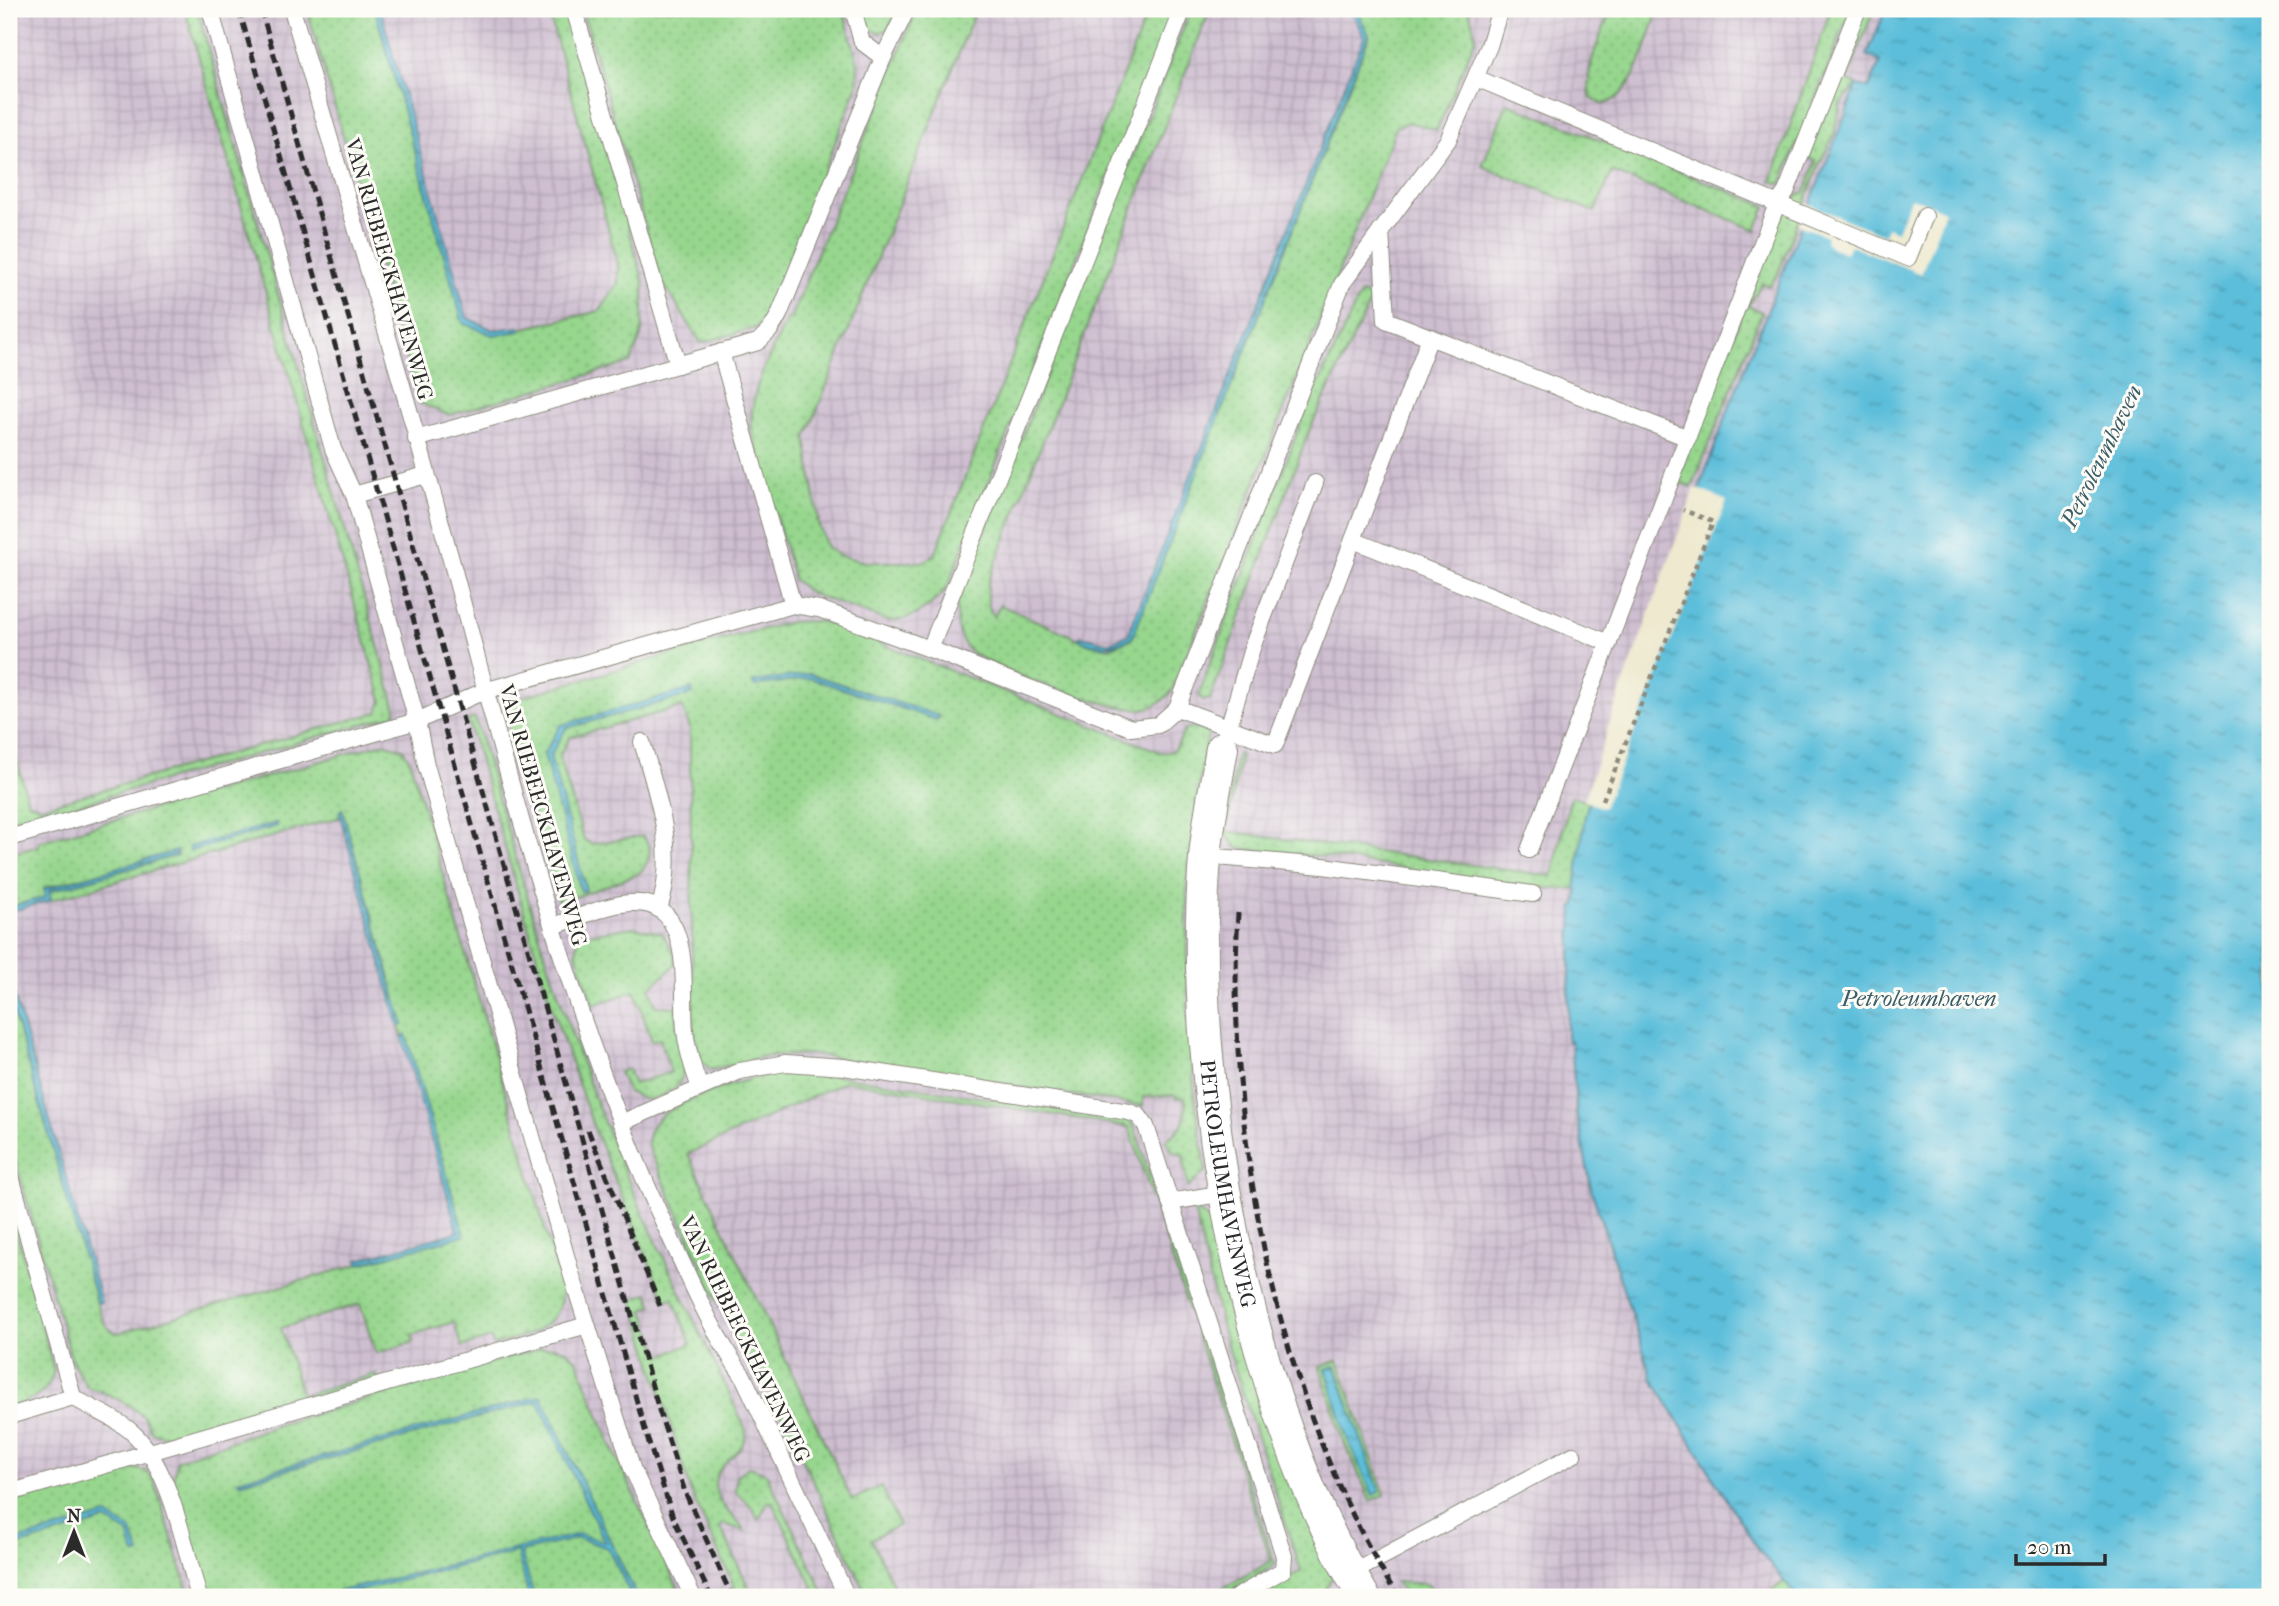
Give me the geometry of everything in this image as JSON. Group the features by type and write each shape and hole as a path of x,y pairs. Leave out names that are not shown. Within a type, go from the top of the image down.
{"street":[{"name":"PETROLEUMHAVENWEG","path":"1225,738 1205,856 1205,1016 1211,1097 1226,1193 1254,1319 1281,1410 1318,1506 1357,1586"}],"lane":[{"path":"209,9 332,449 354,495 434,792 587,1325 632,1468 693,1597"},
{"name":"VAN RIEBEECKHAVENWEG","path":"292,9 568,979 621,1123 721,1346 743,1376 847,1597"},
{"path":"574,9 678,365"},
{"path":"853,9 862,42 883,58"},
{"path":"416,439 758,342 773,326 883,58 907,9"},
{"path":"930,649 1183,9"},
{"path":"9,838 417,721 484,691 793,605 819,609 930,649 1131,728 1158,725 1177,708 1342,284 1448,140 1476,78 1500,9"},
{"path":"1530,850 1777,204 1786,192 1858,9"},
{"path":"1476,78 1908,258 1925,216"},
{"path":"1381,230 1386,320 1688,438"},
{"path":"1177,708 1225,738 1275,745 1430,337"},
{"path":"721,352 793,605"},
{"path":"354,495 426,475"},
{"path":"1225,738 1253,645 1315,483"},
{"path":"1353,540 1609,643"},
{"path":"642,743 660,802 667,845 663,895 659,909"},
{"path":"1205,856 1323,866 1533,894"},
{"path":"553,926 630,903 659,909 675,927 680,939 685,1032 699,1088"},
{"path":"621,1123 699,1088 750,1069 807,1063 1129,1112 1139,1116 1146,1126 1284,1556 1283,1570 1237,1597"},
{"path":"9,1170 73,1397 137,1436 149,1454 164,1482 199,1597"},
{"path":"1170,1202 1226,1193"},
{"path":"9,1493 587,1325"},
{"path":"9,1416 73,1397"},
{"path":"1357,1586 1573,1455"}],"path":[{"path":"1603,800 1713,522 1663,502"}],"shaded area":[{"path":"9,9 2270,9 2270,1597 9,1597"}],"green space":[{"path":"185,9 197,9 396,709 395,715 31,818 30,815 9,821 9,732 28,802 42,807 378,712 382,700"},
{"path":"307,9 375,9 463,322 493,335 600,311 618,283 618,264 548,9 567,9 644,283 642,333 630,363 449,415 419,403"},
{"path":"582,9 843,9 858,63 857,87 766,318 755,328 701,343 661,280"},
{"path":"862,9 898,9 889,29 879,33 868,28"},
{"path":"917,9 976,9 806,438 819,526 827,547 838,555 865,562 923,562 935,554 1149,9 1174,9 948,586 922,611 906,619 888,621 812,594 794,580 752,430 752,415 762,373 787,319 790,320"},
{"path":"1191,9 1210,9 988,583 988,605 994,617 1000,605 1090,644 1110,648 1132,638 1369,36 1356,9 1469,9 1476,38 1437,130 1408,122 1396,127 1173,689 1152,707 1128,708 1051,687 978,656 967,648 961,638 957,602"},
{"path":"1611,9 1659,9 1631,80 1613,100 1601,104 1591,98 1589,77 1594,53"},
{"path":"1831,9 1851,9 1781,184 1771,181"},
{"path":"1864,9 1874,9 1847,80 1857,85 1840,105 1834,135 1820,163 1777,276 1769,286 1762,283 1748,306 1762,312 1692,487 1682,483 1680,486 1675,484 1780,218 1790,198 1805,192 1816,161 1808,158"},
{"path":"1507,103 1766,206 1756,230 1612,172 1595,212 1482,166"},
{"path":"1361,293 1372,298 1309,431 1210,699 1204,701 1199,696 1204,680 1303,417"},
{"path":"791,622 825,622 1160,752 1175,749 1187,728 1199,728 1208,734 1198,789 1187,883 1188,1015 1195,1099 1206,1171 1188,1188 1183,1154 1173,1152 1166,1140 1181,1127 1186,1112 1185,1097 1143,1097 1143,1106 812,1054 765,1056 711,1070 701,1061 693,1027 690,728 682,707 570,737 559,756 584,840 592,844 643,836 649,846 649,856 638,874 559,903 503,709 508,701 717,641"},
{"path":"475,718 549,965 600,1112 652,1233 746,1430 745,1440 740,1448 720,1469 715,1488 720,1501 745,1531 723,1524 720,1526 753,1597 739,1597 690,1490 633,1299 648,1293 653,1306 644,1310 661,1356 691,1344 673,1298 665,1301 593,1126 551,1005 468,720"},
{"path":"384,743 403,749 410,761 562,1288 560,1302 556,1313 540,1328 530,1334 493,1345 491,1338 462,1347 454,1322 412,1335 414,1342 376,1353 360,1304 281,1328 302,1396 376,1374 378,1379 196,1431 157,1434 151,1430 144,1416 109,1395 87,1387 72,1361 9,1137 9,996 97,1303 104,1322 110,1329 119,1333 464,1234 406,1036 402,1037 399,1026 403,1024 342,809 341,817 51,900 49,891 177,855 176,852 44,888 46,897 9,907 9,854 39,846 38,842"},
{"path":"1237,754 1241,755 1226,831 1552,876 1571,796 1588,802 1575,889 1537,888 1328,857 1237,848 1224,832"},
{"path":"633,927 662,933 675,955 675,965 650,988 656,1006 677,1007 684,1065 682,1077 676,1086 665,1094 646,1100 628,1092 619,1072 628,1069 634,1084 671,1072 660,1039 652,1041 635,991 593,1005 576,953 578,936"},
{"path":"786,1072 826,1074 1129,1120 1134,1126 1275,1565 1219,1597 1207,1597 1271,1561 1129,1127 846,1081 688,1154 852,1500 881,1486 899,1525 871,1539 899,1597 868,1597 762,1373 752,1364 733,1336 647,1144 650,1130 658,1119 669,1111 700,1096 738,1083"},
{"path":"9,1204 54,1371 48,1386 38,1396 9,1407"},
{"path":"1194,1210 1214,1222 1250,1358 1279,1447 1333,1576 1324,1593 1317,1597 1254,1597 1301,1571 1222,1329"},
{"path":"554,1347 567,1351 577,1360 611,1445 682,1597 208,1597 173,1480 177,1460 275,1426 541,1348"},
{"path":"1338,1360 1385,1495 1371,1501 1343,1440 1320,1367","holes":["1336,1366 1356,1426 1347,1438 1326,1370"]},
{"path":"749,1467 766,1473 826,1597 818,1597 772,1502 767,1502 759,1521 752,1507 735,1491 737,1475"},
{"path":"131,1468 146,1471 154,1480 190,1597 9,1597 9,1502"},
{"path":"1784,1581 1797,1597 1767,1597"},
{"path":"1396,1582 1426,1584 1443,1597 1407,1597"}],"water":[{"path":"375,9 380,9 467,318 493,330 520,327 521,331 493,335 463,323"},
{"path":"1351,9 1356,9 1369,35 1132,638 1106,646 1086,642 1079,639 1081,636 1110,643 1128,635 1364,37"},
{"name":"Petroleumhaven","path":"1886,9 2270,9 2270,1597 1797,1597 1757,1548 1652,1378 1592,1192 1577,1117 1571,1041 1568,1042 1567,1035 1573,906 1576,905 1578,889 1575,889 1585,815 1615,716 1732,400 1857,85 1869,88 1880,62 1867,55"},
{"path":"810,674 939,716 937,720 810,678 754,686 753,682"},
{"path":"692,689 693,694 566,728 550,756 586,890 581,891 544,754 561,725"},
{"path":"342,809 403,1025 399,1026 339,812"},
{"path":"276,823 277,826 190,851 189,847"},
{"path":"176,851 177,855 49,891 51,900 9,912 9,907 46,897 44,889"},
{"path":"9,977 101,1302 97,1303 9,996"},
{"path":"406,1035 464,1235 359,1264 358,1260 458,1232 402,1037"},
{"path":"1335,1366 1380,1492 1373,1495 1347,1438 1326,1369"},
{"path":"541,1396 637,1597 632,1597 608,1548 578,1538 521,1552 534,1597 529,1597 517,1552 334,1597 315,1597 579,1534 605,1542 538,1401 239,1483 238,1480"},
{"path":"107,1515 131,1530 140,1554 135,1555 128,1533 106,1520 9,1548 9,1543"}],"pier":[{"path":"1911,197 1945,211 1921,274 1850,245 1846,253 1825,242 1827,236 1798,225 1806,203 1884,235 1887,227 1897,231"},
{"path":"1695,488 1727,501 1604,808 1584,801 1612,715"}],"railway":[{"path":"239,9 647,1437 673,1517 711,1597"},
{"path":"261,9 658,1407 685,1492 732,1597"},
{"path":"1238,913 1236,999 1241,1088 1251,1177 1268,1267 1291,1356 1321,1441 1356,1522 1398,1597"},
{"path":"588,1130 660,1306"}]}
